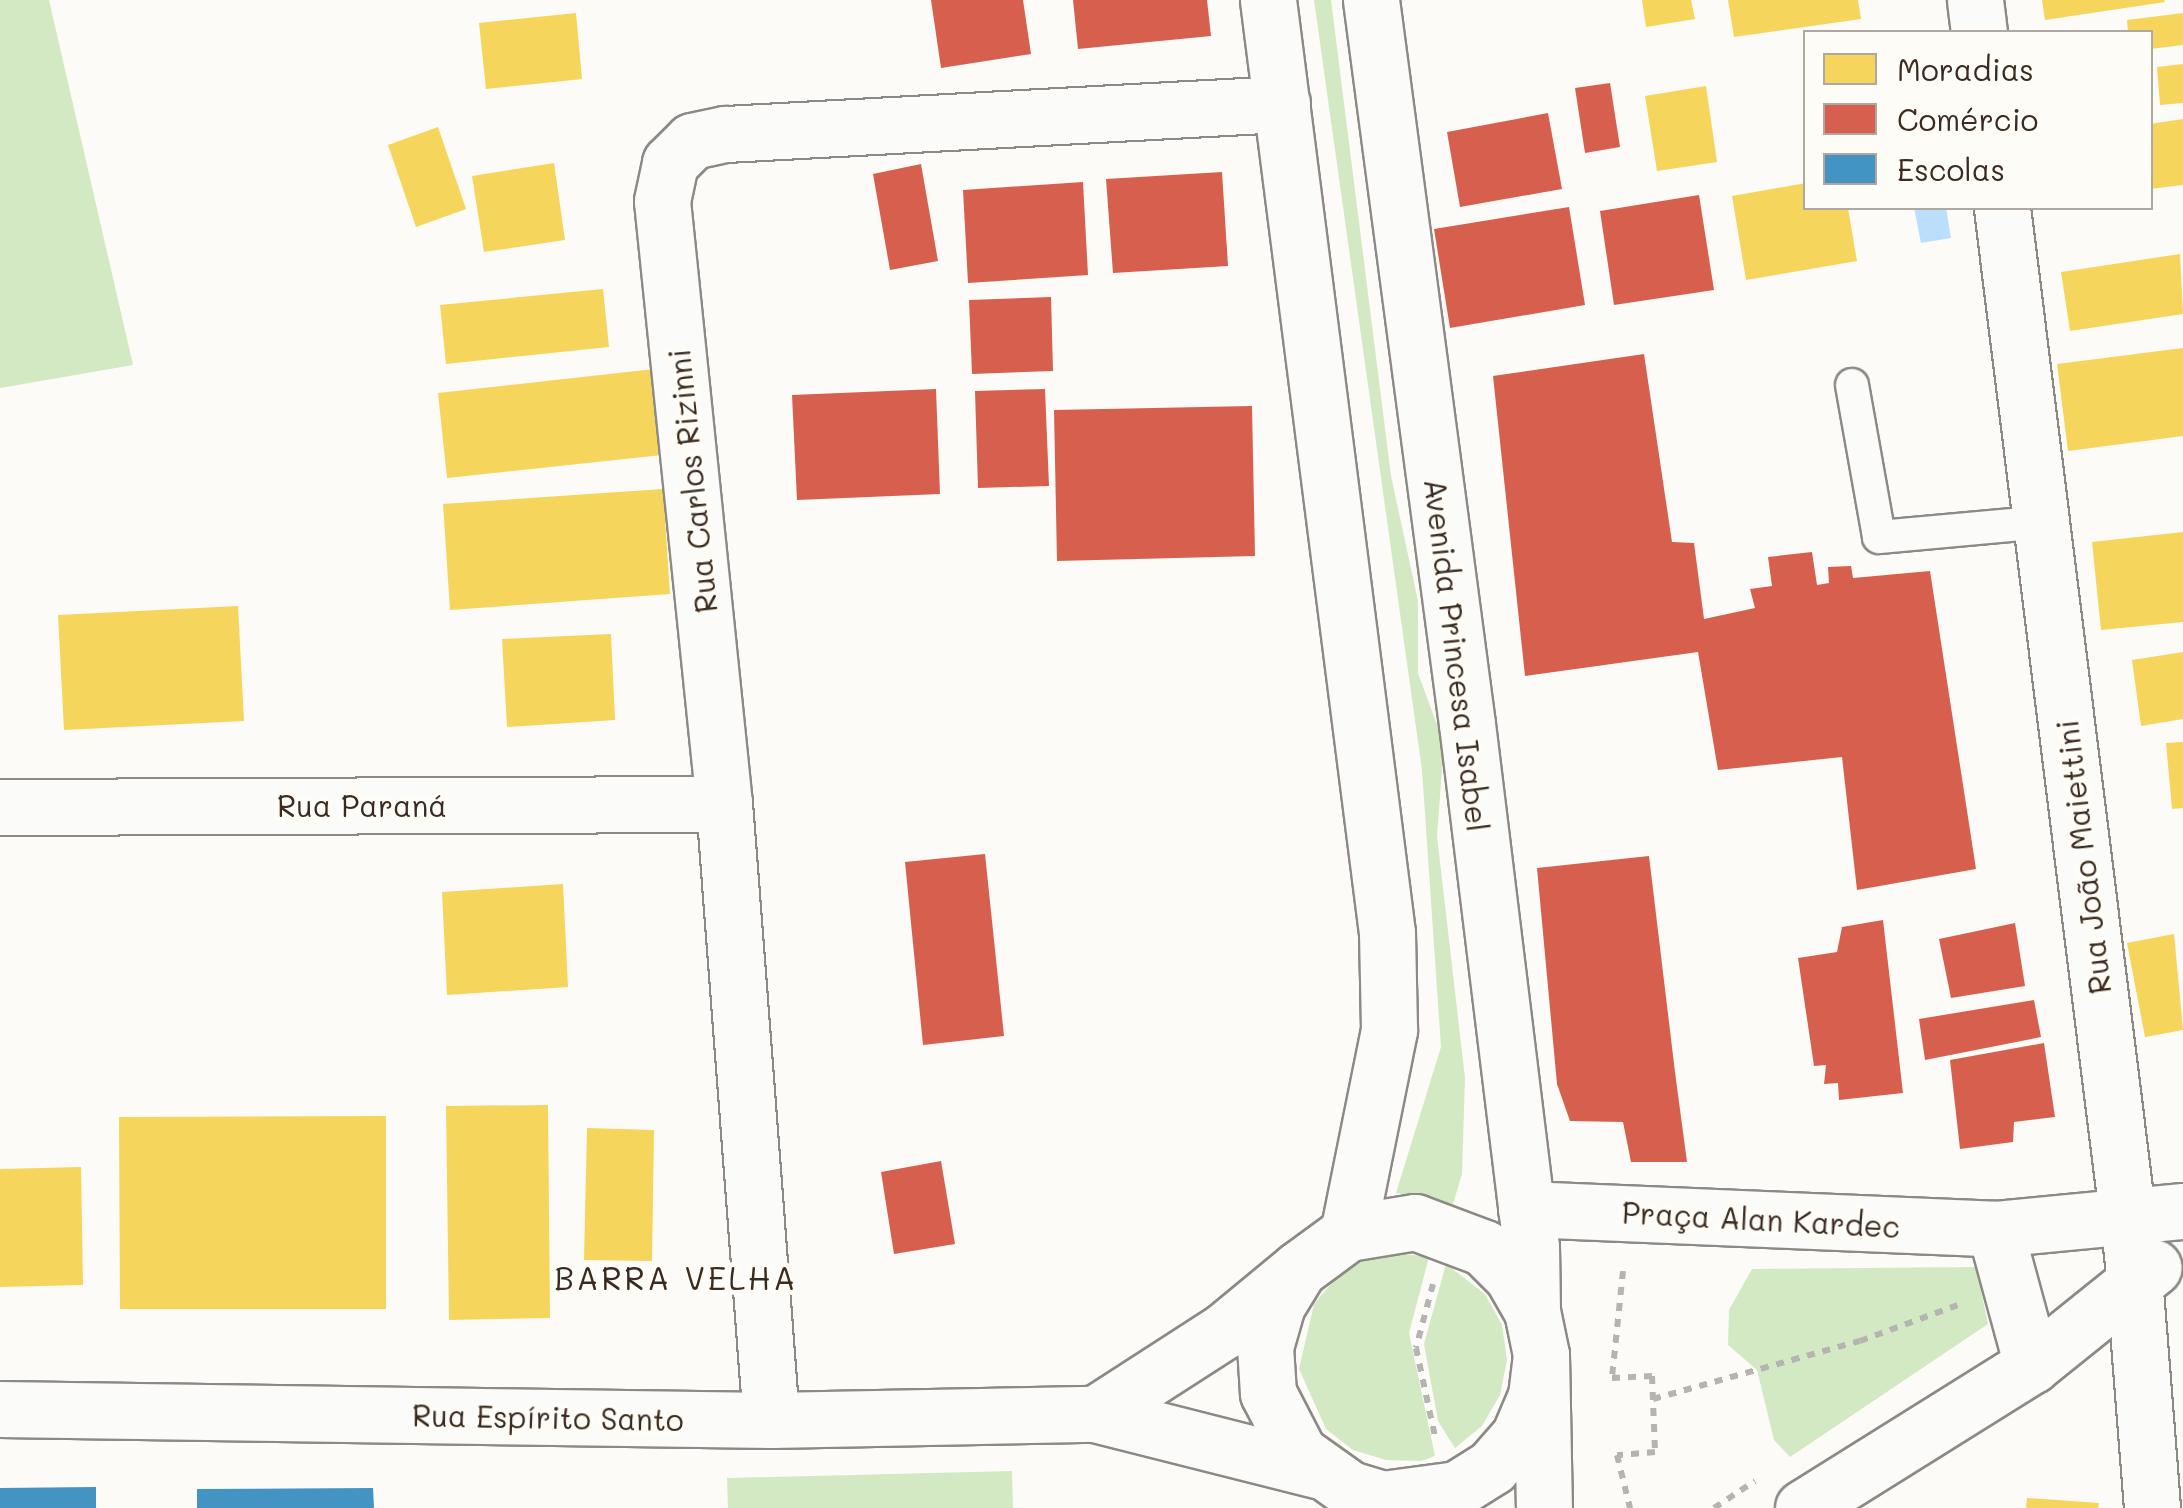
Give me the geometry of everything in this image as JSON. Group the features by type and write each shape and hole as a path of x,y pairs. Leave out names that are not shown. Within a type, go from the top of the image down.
{"street":[{"path":"1268,0 1387,933 1390,1030 1348,1233"},
{"name":"Avenida Princesa Isabel","path":"1371,0 1526,1209 1544,1508"},
{"path":"1975,0 1979,30"},
{"name":"Rua Carlos Rizinni","path":"770,1420 724,804 662,201 670,163 692,141 726,134 1282,104"},
{"name":"Rua João Maiettini","path":"2002,210 2128,1220 2152,1508"},
{"name":"Rua Paraná","path":"0,806 724,804"},
{"name":"Praça Alan Kardec","path":"1526,1209 1995,1230 2128,1220 2183,1211"},
{"path":"1096,1414 1224,1331 1300,1269 1348,1233 1415,1222 1449,1230 1484,1248 1512,1276 1536,1333 1525,1423 1492,1467 1456,1489 1421,1499 1383,1499 1342,1489 1284,1432 1268,1393 1266,1347 1276,1305 1300,1269"},
{"path":"1995,1230 2032,1366"},
{"path":"1802,1508 2032,1366 2135,1286 2183,1239"},
{"name":"Rua Espírito Santo","path":"0,1409 770,1420 1096,1414 1342,1489"}],"lane":[{"path":"1852,385 1879,537 2043,522"}],"path":[{"path":"1630,1508 1617,1455 1655,1452 1652,1376 1612,1378 1619,1272 1638,1271"},
{"path":"1653,1399 1860,1341 1964,1302"}],"green space":[{"path":"0,0 49,0 133,365 0,388"},
{"path":"1314,0 1331,0 1391,476 1418,601 1418,673 1444,744 1437,836 1465,1078 1462,1174 1453,1204 1396,1193 1441,1047 1422,770"},
{"path":"1396,1253 1429,1257 1409,1333 1435,1456 1421,1461 1386,1460 1353,1450 1326,1429 1299,1369 1314,1304 1336,1278 1363,1261"},
{"path":"1446,1264 1485,1294 1502,1325 1507,1360 1500,1395 1482,1426 1455,1448 1438,1421 1424,1344"},
{"path":"1976,1267 1988,1324 1790,1457 1774,1440 1757,1370 1728,1345 1729,1310 1752,1269"},
{"path":"1012,1471 1013,1508 728,1508 727,1478"}],"water":[{"path":"1914,210 1946,210 1951,238 1921,243"}],"building: Moradias":[{"path":"1642,0 1691,0 1695,19 1646,27"},
{"path":"1728,0 1858,0 1861,19 1734,37"},
{"path":"2042,0 2164,0 2165,2 2045,20"},
{"path":"576,13 582,79 486,89 479,23"},
{"path":"2183,13 2183,45 2153,49 2153,30 2128,30 2127,20"},
{"path":"2183,64 2183,103 2160,105 2157,67"},
{"path":"1706,86 1717,162 1657,171 1645,96"},
{"path":"2183,119 2183,185 2153,189 2153,124"},
{"path":"438,127 466,209 416,227 388,145"},
{"path":"554,163 565,240 484,252 472,176"},
{"path":"1803,184 1803,210 1848,210 1857,261 1746,280 1732,196"},
{"path":"2180,254 2183,314 2070,331 2061,272"},
{"path":"603,289 609,347 446,364 440,305"},
{"path":"2183,348 2183,436 2068,451 2057,364"},
{"path":"654,369 662,455 447,478 438,393"},
{"path":"663,489 670,594 450,610 443,504"},
{"path":"2183,532 2183,622 2101,630 2092,542"},
{"path":"238,606 244,721 64,730 58,615"},
{"path":"611,634 615,720 507,727 502,639"},
{"path":"2183,652 2183,719 2141,726 2132,660"},
{"path":"2183,742 2183,808 2172,809 2166,743"},
{"path":"563,884 568,987 447,995 442,892"},
{"path":"2174,934 2183,1030 2145,1037 2127,943"},
{"path":"548,1105 550,1318 449,1320 446,1106"},
{"path":"386,1116 386,1309 120,1309 119,1117"},
{"path":"587,1128 654,1130 652,1261 584,1260"},
{"path":"81,1167 83,1285 0,1287 0,1169"},
{"path":"2027,1498 2099,1503 2098,1508 2026,1508"}],"building: Comércio":[{"path":"931,0 1023,0 1031,54 941,68"},
{"path":"1073,0 1207,0 1211,36 1078,49"},
{"path":"1610,83 1620,147 1585,153 1575,88"},
{"path":"1548,113 1562,189 1460,207 1447,132"},
{"path":"921,164 938,261 890,270 873,174"},
{"path":"1222,172 1228,266 1113,273 1106,179"},
{"path":"1083,182 1088,275 968,283 963,190"},
{"path":"1699,195 1714,290 1614,305 1600,211"},
{"path":"1569,207 1585,305 1450,328 1434,229"},
{"path":"1051,297 1053,371 972,374 969,300"},
{"path":"1644,354 1672,542 1694,543 1704,619 1755,608 1750,589 1772,586 1768,557 1812,552 1817,585 1829,583 1828,567 1851,566 1853,578 1930,571 1976,869 1857,890 1842,757 1718,770 1698,652 1525,676 1493,376"},
{"path":"936,389 940,494 797,500 792,395"},
{"path":"1045,389 1049,486 978,488 975,391"},
{"path":"1252,406 1255,556 1057,561 1054,410"},
{"path":"985,854 1004,1036 923,1045 905,862"},
{"path":"1649,856 1687,1162 1631,1162 1623,1122 1570,1121 1557,1084 1537,868"},
{"path":"1883,920 1903,1093 1839,1100 1838,1083 1824,1084 1826,1065 1814,1066 1798,958 1837,952 1842,927"},
{"path":"2015,923 2025,986 1951,998 1939,939"},
{"path":"2034,1000 2041,1037 1925,1060 1919,1019"},
{"path":"2044,1043 2055,1117 2014,1122 2013,1142 1960,1149 1950,1060"},
{"path":"941,1161 955,1244 894,1254 881,1172"}],"building: Escolas":[{"path":"96,1487 96,1508 0,1508 0,1488"},
{"path":"373,1488 374,1508 197,1508 197,1489"}],"district":[{"name":"BARRA VELHA","path":"676,1277"}]}
